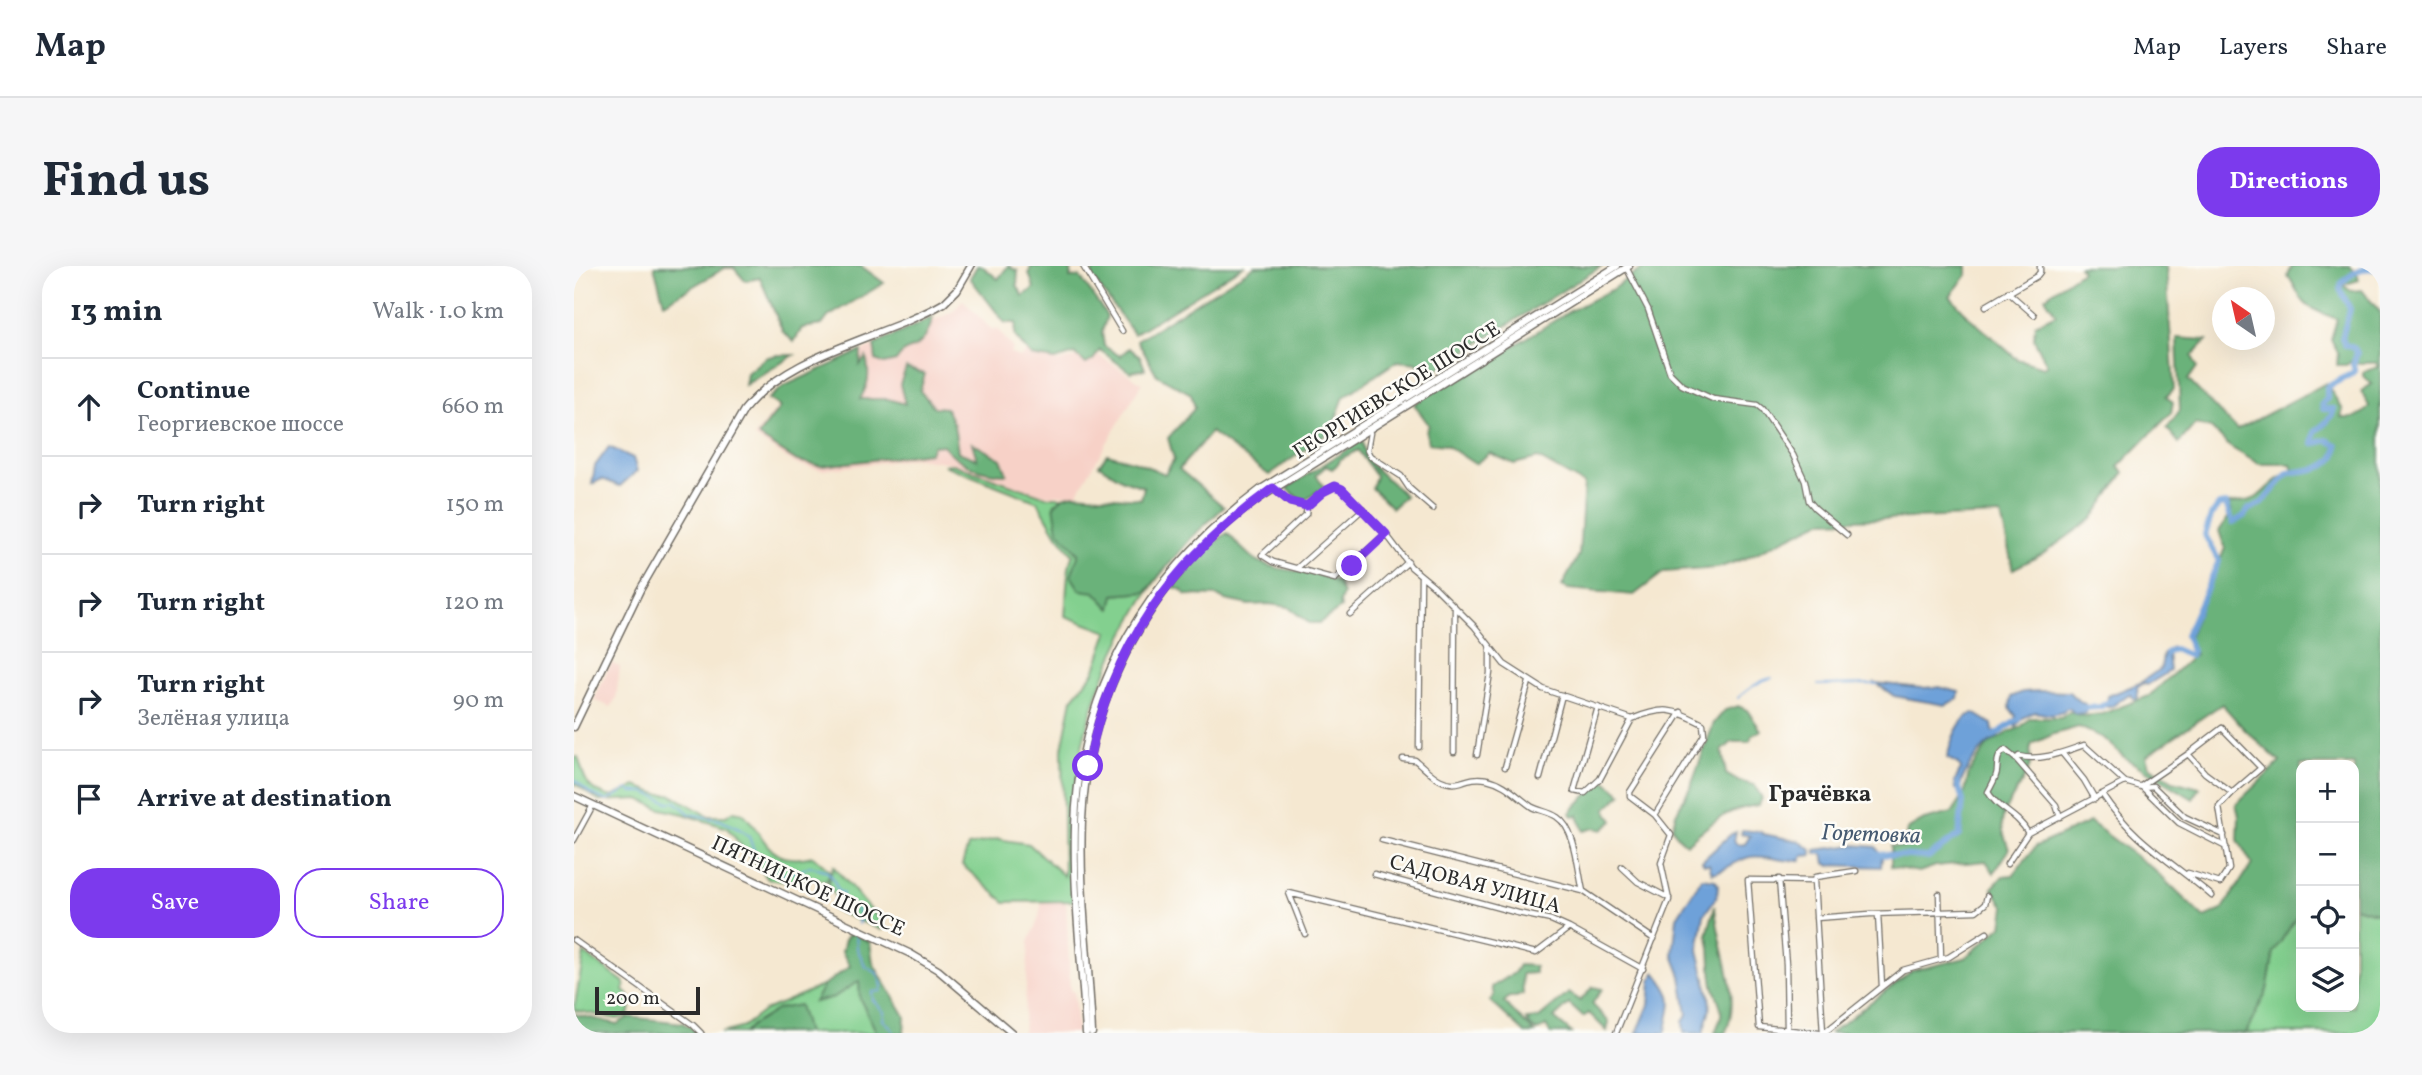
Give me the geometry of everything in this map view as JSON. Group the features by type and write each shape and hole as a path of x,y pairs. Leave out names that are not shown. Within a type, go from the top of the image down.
{"main road":[{"path":"574,727 640,590 744,410 756,395 788,372 944,303 957,290 971,266"},
{"name":"ГЕОРГИЕВСКОЕ ШОССЕ","path":"1086,1033 1075,856 1079,780 1086,742 1104,686 1126,638 1151,597 1167,575 1202,538 1261,489 1618,266"},
{"name":"ГЕОРГИЕВСКОЕ ШОССЕ","path":"1092,1033 1082,868 1082,821 1091,751 1104,706 1126,650 1145,616 1211,538 1273,488 1627,267"},
{"name":"ПЯТНИЦКОЕ ШОССЕ","path":"574,796 911,954 938,970 1012,1033"}],"street":[{"path":"1083,266 1122,331"},
{"path":"1986,306 2037,276 2040,266"},
{"path":"1627,267 1648,309 1670,373 1682,385 1713,399 1749,404 1762,410 1793,455 1805,481 1809,501 1847,535"},
{"path":"2008,292 2034,315"},
{"path":"1368,429 1370,433 1367,450 1370,456 1401,476 1409,488 1433,509"},
{"path":"1386,534 1335,579 1273,562 1262,555 1306,514 1307,506 1323,492 1335,486 1342,489 1386,534 1408,562 1455,607 1504,664 1529,682 1632,719"},
{"path":"1273,488 1290,502 1307,506"},
{"path":"1297,568 1363,509"},
{"path":"1350,614 1408,562"},
{"path":"1419,747 1421,575"},
{"path":"1454,752 1455,607"},
{"path":"1477,755 1490,673 1490,647"},
{"path":"1505,767 1529,682"},
{"path":"1540,778 1562,695"},
{"path":"1598,707 1574,791 1585,793 1600,779 1632,719 1656,709 1681,712 1703,724 1704,735 1655,815"},
{"path":"1616,1033 1669,898 1661,863 1671,835 1655,815 1630,796 1630,792 1681,712"},
{"path":"2141,786 2222,728 2261,768 2219,807 2229,869 2220,883 2183,871"},
{"path":"2015,759 2018,756 2038,757 2084,745 2125,782 2153,786 2185,817 2224,835"},
{"path":"2028,833 2022,823 1999,805 1988,792 1997,770 1998,755 2004,750 2048,795 2056,805 2060,817"},
{"path":"2062,752 2095,799"},
{"path":"2188,754 2205,773 2232,793"},
{"path":"1403,759 1415,760 1430,776 1445,781 1460,783 1468,778 1488,779 1509,787 1533,807 1559,817 1574,844 1583,891"},
{"path":"2007,864 2028,833 2125,782"},
{"path":"2141,786 2179,823 2226,848"},
{"path":"2102,794 2136,836 2212,896"},
{"path":"574,840 593,805"},
{"path":"1382,840 1583,891 1654,939"},
{"path":"1622,867 1638,882 1669,898"},
{"path":"1822,1033 1814,881 1815,877 1856,872"},
{"name":"САДОВАЯ УЛИЦА","path":"1374,874 1518,914 1551,920 1643,969"},
{"path":"1779,879 1786,964 1787,1030"},
{"path":"1814,881 1748,880 1759,1027 1822,1033 1903,970 1949,957 1987,933"},
{"path":"1305,934 1289,893 1536,953 1569,928"},
{"path":"1939,894 1941,959"},
{"path":"1816,918 1976,911 1985,904 1987,895"},
{"path":"1878,915 1882,986"},
{"path":"574,940 701,1033"}],"shaded area":[{"path":"963,300 989,327 993,330 997,328 1013,349 1010,353 1020,358 1027,351 1058,362 1095,353 1142,383 1078,492 1050,495 1032,492 952,463 917,458 822,470 796,464 754,437 778,407 766,399 784,385 953,312"},
{"path":"611,663 620,667 616,698 611,707 594,700"},
{"path":"1066,900 1070,990 1074,992 1077,1033 1023,1033 1029,942 1042,902"}],"green space":[{"path":"654,266 861,266 884,283 828,317 822,325 802,328 794,342 783,332 760,278 745,281 734,268 725,268 664,303"},
{"path":"977,266 982,266 998,279 1008,266 1018,271 1017,285 1023,296 1034,288 1029,273 1031,266 1072,266 1070,278 1080,277 1107,316 1102,332 1104,346 1120,356 1129,348 1140,356 1145,369 1130,372 1100,350 1093,360 1086,364 1075,354 1055,360 1031,356 1015,336 1016,323 1005,323 970,278"},
{"path":"1093,266 1243,266 1134,334 1092,277"},
{"path":"1255,266 1602,266 1426,376 1417,363 1397,361 1344,397 1331,431 1269,475 1211,432 1179,469 1224,507 1191,538 1146,592 1114,595 1111,609 1095,592 1080,590 1071,576 1079,553 1058,531 1054,505 1063,497 1074,494 1141,499 1144,487 1123,480 1099,465 1107,454 1165,474 1174,459 1168,438 1195,408 1191,394 1157,375 1137,340"},
{"path":"1646,266 1967,266 1967,275 1950,296 1970,318 2017,359 2043,367 2047,365 2034,339 2035,324 2056,314 2045,297 2082,271 2079,266 2166,266 2174,389 2166,397 2173,402 2171,413 2118,467 2124,473 2092,519 2043,554 2013,569 2001,515 1822,521 1746,558 1718,568 1664,572 1634,595 1568,589 1562,586 1579,555 1584,484 1538,458 1514,464 1490,453 1475,464 1446,445 1428,443 1426,432 1429,425 1414,404 1568,312 1611,290"},
{"path":"2292,266 2350,266 2359,280 2343,285 2351,291 2362,290 2380,312 2380,914 2359,908 2359,760 2296,760 2296,918 2274,952 2267,990 2246,1033 1830,1033 1912,971 1965,958 2002,926 2005,907 1992,888 2003,876 2013,875 2036,846 2090,822 2152,868 2204,918 2222,910 2252,864 2238,840 2239,816 2236,804 2280,762 2244,729 2222,704 2146,756 2149,766 2173,781 2200,788 2193,799 2125,758 2103,738 2079,727 2032,744 2028,772 2003,816 2002,827 2009,850 1994,873 1986,861 1936,866 1919,872 1891,867 1891,846 1904,847 1907,830 1924,820 1952,813 1965,792 1969,772 1988,745 2020,728 2030,718 2061,718 2069,712 2083,716 2102,714 2149,696 2195,654 2188,638 2225,548 2219,531 2232,512 2229,504 2254,499 2278,479 2294,473 2291,464 2259,464 2230,447 2211,428 2195,424 2179,443 2167,428 2180,410 2177,338 2207,340 2192,356 2197,367 2188,380 2237,430 2326,383 2343,410 2341,417 2357,416 2369,406 2361,391 2372,384 2363,376 2363,372 2378,367 2377,363 2352,361 2346,365 2337,365 2338,353 2331,339 2337,319 2307,305 2288,276"},
{"path":"933,317 928,332 919,344 905,351 896,361 884,364 876,360 874,345"},
{"path":"861,351 860,365 866,357 868,374 860,399 888,399 905,404 900,384 906,368 925,374 920,391 934,407 946,408 954,425 958,452 977,459 972,443 1001,459 1007,474 972,467 956,458 943,445 933,446 929,453 822,466 797,461 758,436 780,407 768,399 784,386"},
{"path":"794,355 745,385 747,373 765,358"},
{"path":"1362,440 1372,465 1405,496 1392,508 1372,488 1376,476 1358,450 1340,459 1332,469 1326,466 1316,475 1324,487 1306,500 1297,497 1287,488"},
{"path":"952,464 1046,497 1063,497 1054,505 1095,592 1110,608 1114,595 1146,592 1160,574 1114,653 1086,729 1073,810 1074,901 1005,902 962,865 968,846 998,839 1029,844 1064,876 1062,749 1072,699 1094,672 1108,632 1065,616 1068,576 1073,554 1057,535 1038,502 944,465"},
{"path":"1227,533 1256,560 1338,582 1343,594 1341,608 1319,623 1309,623 1288,607 1249,605 1217,596 1186,595 1182,590 1173,587 1211,545"},
{"path":"1738,706 1747,710 1761,730 1752,736 1750,742 1732,742 1722,751 1726,774 1738,781 1754,785 1762,798 1759,805 1736,810 1719,818 1686,844 1672,827 1676,814 1691,785 1714,723 1725,710"},
{"path":"574,757 578,757 585,779 591,787 612,797 636,786 658,794 670,794 709,816 726,816 734,811 743,813 778,854 787,858 813,856 830,871 827,881 803,877 787,882 768,879 727,828 661,809 639,799 600,801 574,783"},
{"path":"1604,780 1622,794 1606,809 1613,821 1602,830 1594,828 1583,831 1578,815 1572,816 1570,813"},
{"path":"833,866 883,924 882,930 833,910 836,898 828,884"},
{"path":"1715,906 1731,988 1730,1019 1725,1033 1715,1033 1721,1017 1721,1008 1712,979 1707,935"},
{"path":"2359,908 2380,914 2380,1033 2246,1033 2267,990 2274,952 2296,918 2296,1012 2359,1012"},
{"path":"851,932 870,942 873,963 905,1016 904,1033 877,1033 860,999 859,981 834,997 814,1002 824,985 850,966 842,952 845,939"},
{"path":"584,953 625,983 624,991 631,1002 628,1015 617,1019 574,1010"},
{"path":"1519,965 1535,966 1535,973 1522,974 1523,994 1509,997 1504,1002 1535,1033 1525,1033 1490,1001 1494,995 1492,987 1514,973"},
{"path":"859,981 860,999 877,1033 807,1033 799,1006 778,1009 744,1033 721,1033 741,1028 765,1010 824,985 815,1002 834,997"},
{"path":"1593,987 1602,989 1592,1004 1609,1022 1607,1031 1589,1013 1583,1017 1569,1004 1554,1018 1572,1033 1550,1033 1546,1026 1537,1031 1526,1019 1539,1018 1569,993 1580,1001"},
{"path":"799,1005 807,1033 744,1033 778,1009"},
{"path":"574,1014 617,1024 629,1017 683,1023 699,1033 574,1033"}],"water":[{"path":"609,447 633,458 637,471 620,486 602,479 592,484 595,466"},
{"path":"2171,648 2168,653 2170,671 2137,688 2138,698 2135,699 2129,694 2107,707 2108,696 2140,683 2161,668 2163,655"},
{"path":"1876,683 1938,687 1959,692 1958,699 1945,705 1894,696"},
{"path":"2023,692 2069,692 2085,704 2085,713 2075,714 2069,708 2051,715 2034,712 2023,718 2016,727 2016,716 2010,709 2011,697"},
{"path":"1974,713 1992,724 1993,732 1998,737 1974,759 1959,789 1956,789 1955,781 1961,769 1947,758 1959,726"},
{"path":"1742,830 1799,841 1812,850 1812,855 1795,861 1750,857 1712,873 1709,864 1702,861 1736,832 1734,840 1737,845 1745,844 1750,836 1741,834"},
{"path":"1854,845 1876,847 1882,858 1881,867 1829,865 1825,863 1823,854 1816,854 1816,850"},
{"path":"1702,878 1715,880 1718,885 1717,896 1704,915 1698,950 1710,1008 1703,1033 1684,1033 1683,1022 1687,1014 1681,976 1673,955 1677,917"},
{"path":"1655,972 1671,999 1666,1030 1665,1033 1637,1033 1649,1005 1651,981"}],"waterway":[{"name":"Горетовка","path":"2167,653 2174,649 2190,656 2192,651 2186,635 2219,561 2205,535 2211,516 2219,505 2226,504 2233,523 2249,509 2262,503 2288,473 2320,468 2336,454 2337,445 2327,440 2313,444 2315,431 2324,425 2334,409 2323,409 2322,404 2327,399 2327,387 2355,370 2353,365 2357,353 2354,348 2345,345 2342,338 2350,309 2340,289 2342,282 2353,274 2377,266"},
{"path":"1738,698 1758,683 1772,678"},
{"path":"1818,685 1878,684"},
{"name":"Горетовка","path":"2080,708 2100,707 2115,698"},
{"name":"Горетовка","path":"1991,738 2019,719"},
{"name":"Горетовка","path":"574,779 590,793 607,801 628,789 676,802 690,814 720,820 741,830 749,837 755,853 782,874 793,871 797,873 809,866 825,871 834,880 838,891 843,893 841,903 855,907 860,916 858,924"},
{"name":"Горетовка","path":"1873,854 1928,857 1959,835 1963,802 1958,783"},
{"name":"Горетовка","path":"856,932 857,948 865,966 877,973 882,985 881,991 872,992 873,1000 884,1012 883,1020 894,1033"}],"district":[{"name":"Грачёвка","path":"1820,795"}],"route":[{"path":"1088,766 1094,738 1116,671 1145,616 1191,558 1246,508 1273,488 1290,502 1307,506 1335,486 1342,489 1386,534 1352,566"}]}
